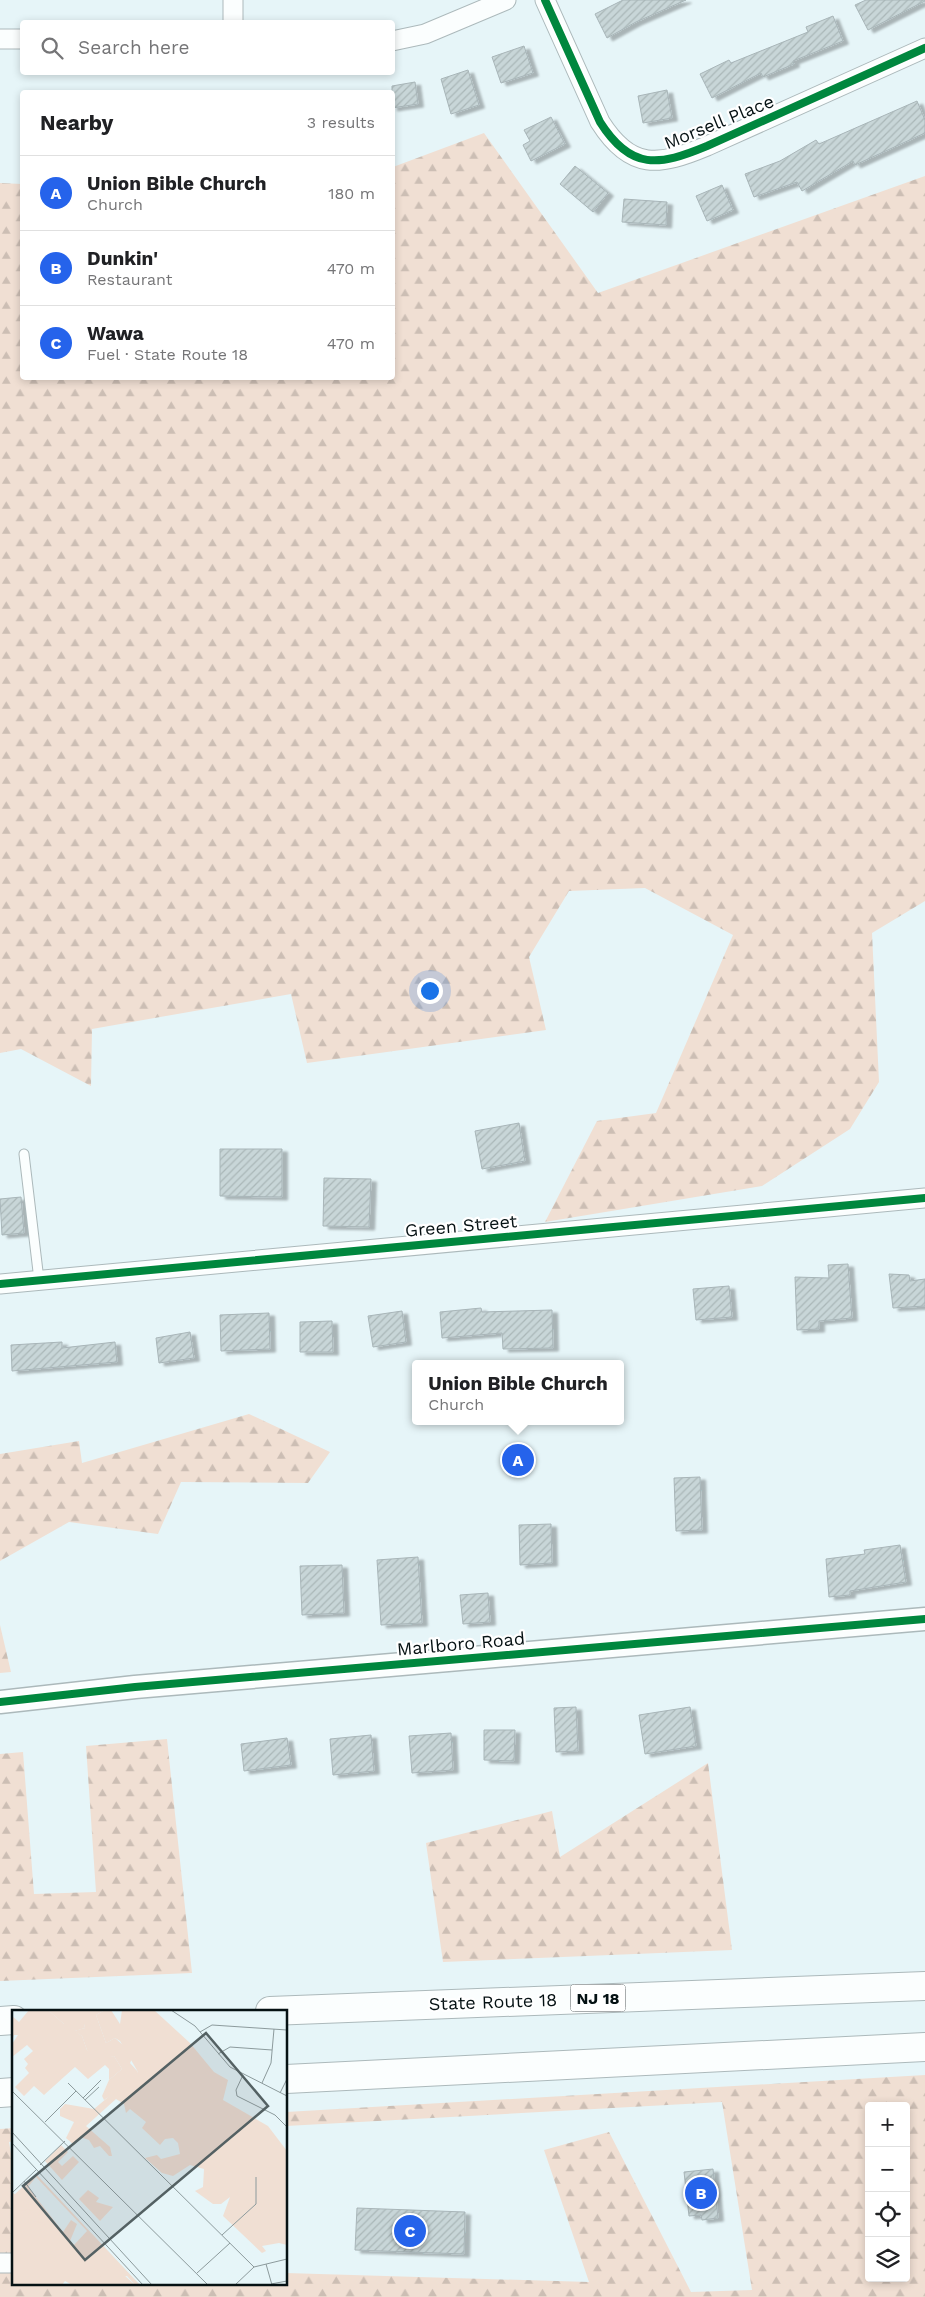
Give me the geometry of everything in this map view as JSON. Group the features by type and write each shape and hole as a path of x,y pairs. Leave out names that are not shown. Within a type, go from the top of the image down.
{"highway":[{"name":"State Route 18","path":"288,2010 925,1986"},
{"path":"288,2079 925,2047"}],"street":[{"path":"233,0 233,20"},
{"path":"395,39 425,34 506,0"},
{"name":"Morsell Place","path":"545,0 600,122 609,136 622,149 638,158 657,162 677,158 707,146 925,48"},
{"path":"0,39 20,39"},
{"name":"Green Street","path":"0,1284 925,1198"},
{"name":"Marlboro Road","path":"0,1702 144,1687 925,1619"}],"lane":[{"path":"24,1154 39,1280"}],"green space":[{"path":"484,133 598,293 925,176 925,901 872,933 879,1082 850,1129 762,1186 545,1222 597,1121 656,1113 733,935 645,888 569,891 529,957 546,1030 307,1063 291,994 92,1029 91,1086 21,1049 0,1053 0,183 20,184 20,380 395,380 395,166"},
{"path":"249,1414 330,1452 308,1483 181,1482 158,1534 69,1522 0,1561 0,1454 79,1441 82,1463"},
{"path":"0,1625 11,1672 0,1673"},
{"path":"167,1739 192,1973 0,1981 0,1754 23,1752 34,1894 96,1892 86,1746"},
{"path":"708,1763 732,1950 443,1962 426,1843 552,1811 560,1857"},
{"path":"925,2075 925,2297 0,2297 0,2129 12,2128 12,2141 9,2142 12,2159 12,2284 288,2284 288,2273 589,2282 544,2150 609,2132 691,2292 752,2290 722,2102 288,2126 288,2112"}],"building":[{"path":"623,0 686,0 636,22 607,38 595,14"},
{"path":"866,0 925,1 868,30 855,5"},
{"path":"833,16 843,41 793,61 794,64 763,77 761,73 712,98 700,74 729,60 731,63 808,32 806,27"},
{"path":"524,46 533,73 501,83 492,57"},
{"path":"468,70 479,105 451,114 441,79"},
{"path":"415,82 418,104 395,108 395,90 392,90 392,86"},
{"path":"667,90 672,118 643,123 638,96"},
{"path":"917,101 925,120 925,133 855,165 853,161 802,191 797,182 754,197 745,174 780,161 816,140 819,144"},
{"path":"551,117 565,144 531,161 523,145 530,141 524,130"},
{"path":"575,166 608,193 593,212 560,184"},
{"path":"722,185 733,210 707,221 696,196"},
{"path":"624,199 667,202 666,225 622,222"},
{"path":"519,1123 525,1161 482,1169 475,1131"},
{"path":"220,1149 282,1149 282,1197 220,1196"},
{"path":"324,1178 371,1179 369,1227 323,1226"},
{"path":"21,1197 24,1233 2,1235 0,1199"},
{"path":"848,1264 852,1318 819,1321 819,1329 797,1330 795,1277 829,1278 828,1265"},
{"path":"889,1274 909,1275 910,1281 925,1279 925,1306 893,1308"},
{"path":"729,1286 732,1317 696,1320 693,1289"},
{"path":"481,1308 482,1312 552,1310 553,1348 503,1349 502,1333 442,1338 440,1312"},
{"path":"402,1311 406,1342 373,1347 368,1316"},
{"path":"269,1313 270,1349 221,1351 220,1315"},
{"path":"332,1321 333,1352 300,1352 300,1322"},
{"path":"190,1332 194,1358 159,1363 156,1338"},
{"path":"62,1342 62,1348 115,1342 117,1362 12,1371 11,1345"},
{"path":"700,1477 702,1530 676,1531 674,1478"},
{"path":"551,1524 552,1563 520,1565 519,1525"},
{"path":"900,1545 906,1582 850,1591 850,1595 829,1597 826,1559 865,1554 864,1550"},
{"path":"418,1557 422,1623 381,1625 377,1560"},
{"path":"342,1565 344,1613 302,1615 300,1566"},
{"path":"488,1593 490,1622 463,1624 460,1595"},
{"path":"576,1707 578,1751 556,1752 554,1708"},
{"path":"690,1707 696,1746 645,1754 639,1715"},
{"path":"484,1730 515,1730 514,1761 484,1760"},
{"path":"451,1733 453,1770 412,1773 409,1736"},
{"path":"371,1735 374,1771 333,1775 330,1739"},
{"path":"287,1738 291,1765 244,1771 241,1744"},
{"path":"713,2169 718,2218 702,2220 701,2215 689,2216 684,2172"},
{"path":"357,2208 465,2212 464,2254 355,2250"}],"cycle path":[{"path":"545,0 600,122 623,149 647,160 674,158 690,153 925,48"},
{"path":"0,1284 925,1198"},
{"path":"0,1702 135,1687 925,1619"}],"place":[{"name":"Union Bible Church","path":"518,1460"},
{"name":"Dunkin'","path":"701,2193"},
{"name":"Wawa","path":"410,2231"}]}
